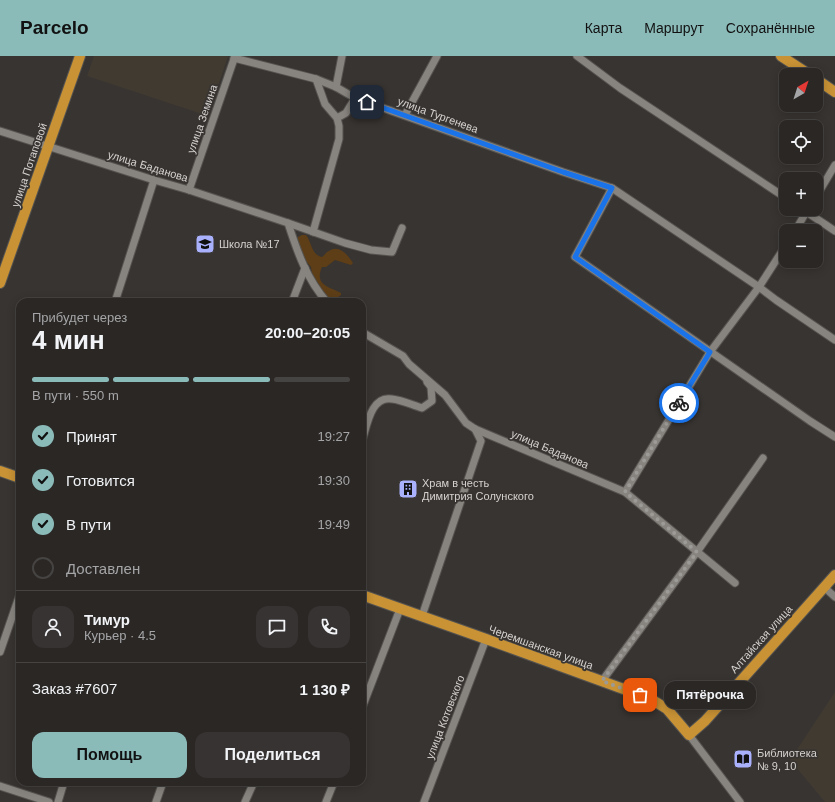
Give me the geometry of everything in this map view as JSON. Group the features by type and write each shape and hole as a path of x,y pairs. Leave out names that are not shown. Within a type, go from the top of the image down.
{"main road":[{"name":"улица Потаповой","path":"0,283 80,56"},
{"path":"781,56 799,68"},
{"path":"823,84 835,92"},
{"path":"0,471 16,477"},
{"name":"Алтайская улица","path":"688,735 705,721 835,575"},
{"name":"Черемшанская улица","path":"366,597 630,691 667,709 688,735"}],"street":[{"path":"336,87 342,56"},
{"path":"405,115 438,56"},
{"path":"577,56 620,88 779,193"},
{"name":"улица Тургенева","path":"235,57 316,79 336,87 355,98 612,188 835,340"},
{"name":"улица Земина","path":"189,190 235,57"},
{"path":"313,232 339,139 339,126 337,118 325,104 316,79"},
{"path":"337,118 346,113 355,98"},
{"name":"улица Баданова","path":"0,131 189,190 361,248 392,252 402,228"},
{"path":"823,185 835,165"},
{"path":"117,298 154,180"},
{"path":"612,188 575,257 835,438"},
{"path":"814,216 835,231"},
{"path":"288,224 305,268 324,298"},
{"path":"625,492 710,352 759,287 779,256"},
{"path":"294,298 305,268"},
{"name":"улица Баданова","path":"366,334 403,356 424,378 445,395 466,423 475,429 625,492 735,583"},
{"path":"366,429 376,403 381,400 390,398 422,408 432,401 431,387 424,378"},
{"path":"422,616 481,441 475,429"},
{"path":"602,681 697,552 762,458"},
{"path":"824,588 835,597"},
{"path":"0,652 16,606"},
{"path":"366,698 400,609"},
{"name":"улица Котовского","path":"424,802 486,639"},
{"name":"Черемшанская улица","path":"688,735 740,802"},
{"path":"0,786 49,802"},
{"path":"58,802 63,786"},
{"path":"156,802 162,786"},
{"path":"245,802 252,786"},
{"path":"326,802 332,786"}],"shaded area":[{"path":"94,56 228,56 208,116 87,76"},
{"path":"306,235 318,256 322,257 328,251 336,249 343,251 353,263 351,265 335,260 326,267 322,267 320,273 321,282 341,293 341,295 337,298 327,298 319,289 311,267 306,261 297,241 298,237"},
{"path":"835,692 835,802 825,802 790,760"}],"way so far":[{"path":"640,695 602,681 697,552 625,492 679,403"}],"place":[{"name":"Школа №17","path":"205,244"},
{"name":"Храм в честь Димитрия Солунского","path":"408,489"},
{"name":"Пятёрочка","path":"640,695"},
{"name":"Библиотека № 9, 10","path":"743,759"}],"route":[{"path":"367,102 612,188 575,257 710,352 679,403"}]}
